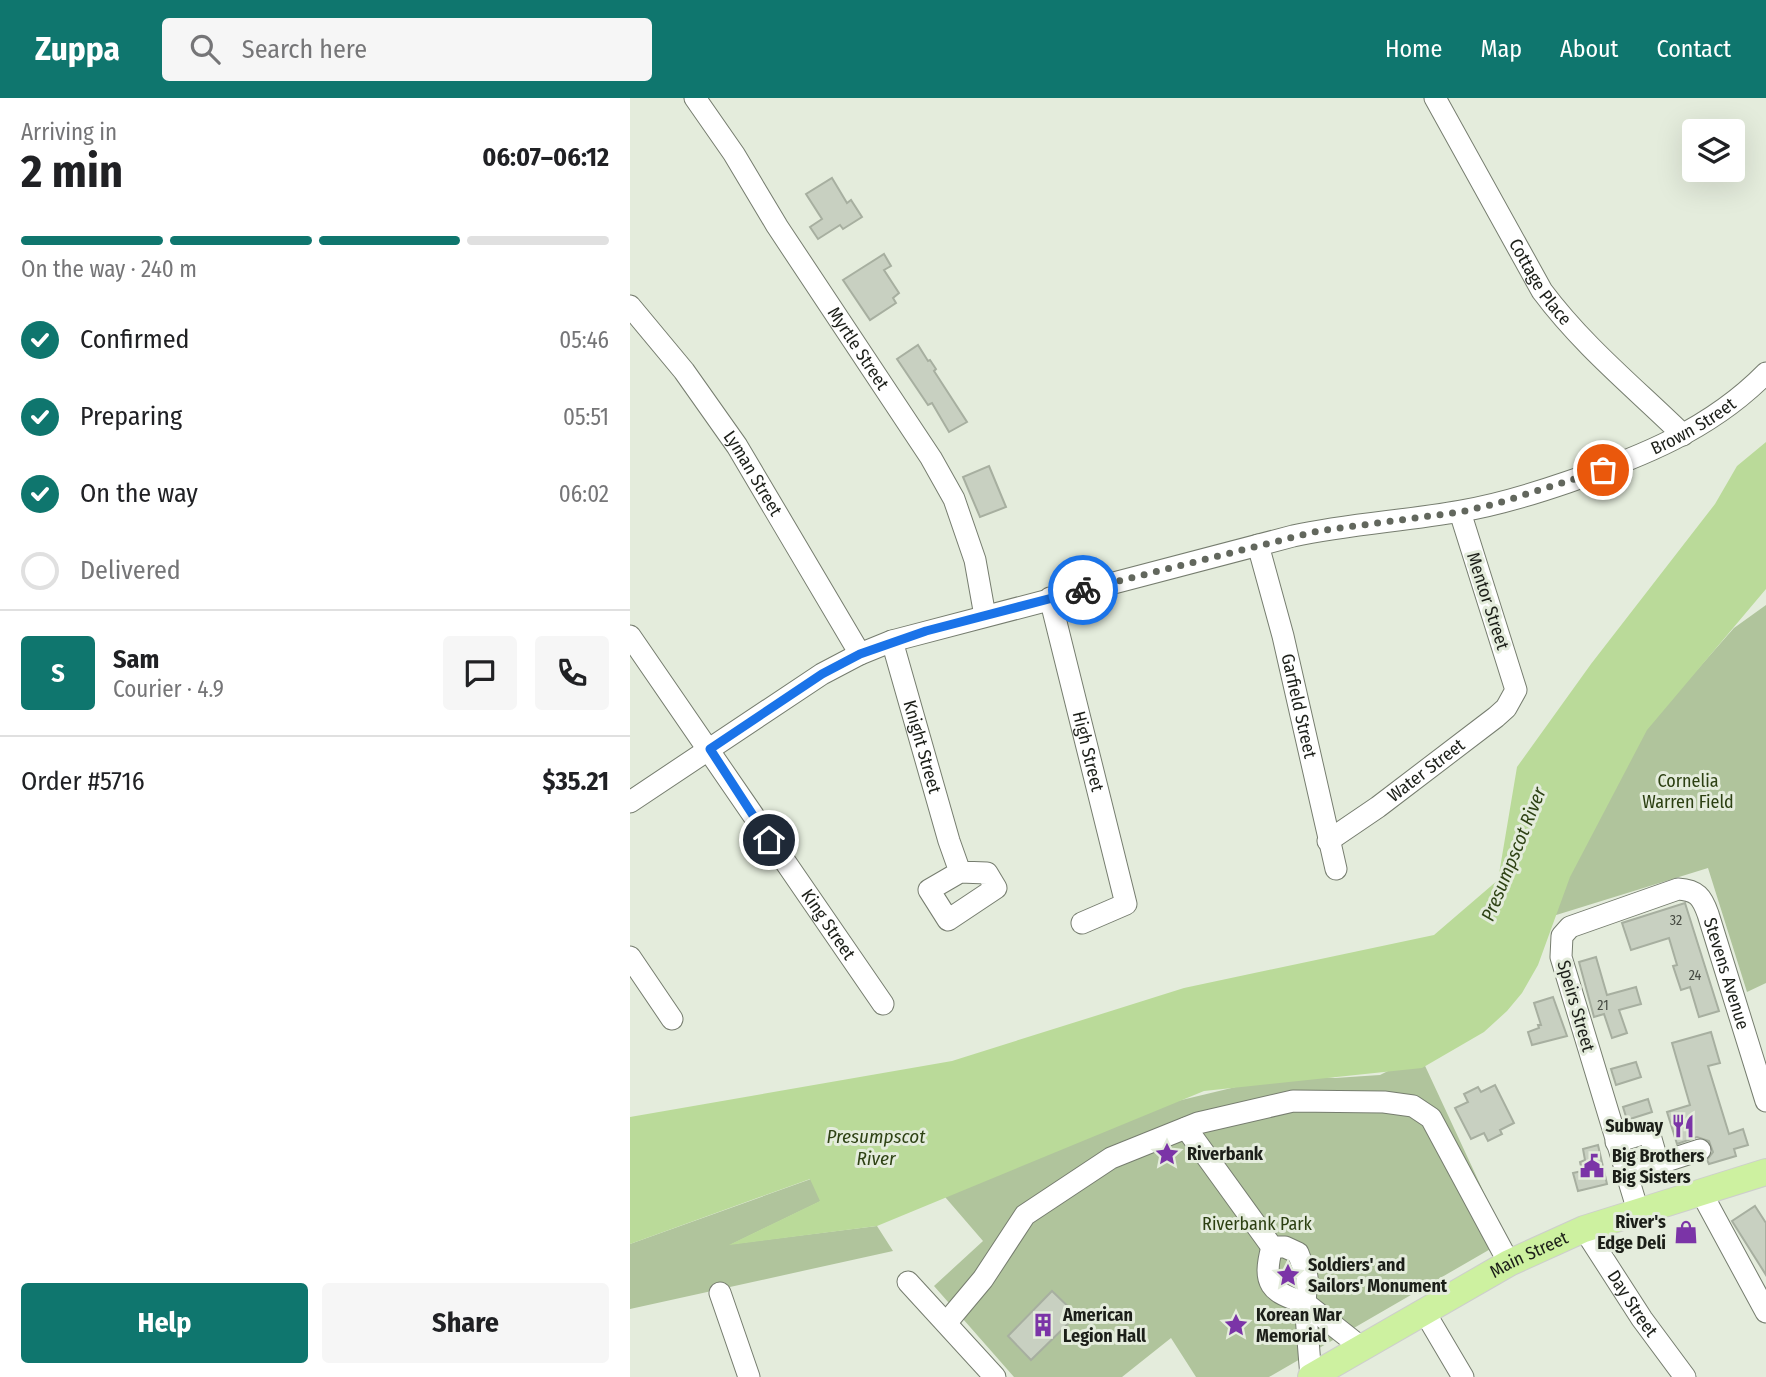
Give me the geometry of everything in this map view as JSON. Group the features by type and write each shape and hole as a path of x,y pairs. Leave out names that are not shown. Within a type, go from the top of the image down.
{"main road":[{"name":"Main Street","path":"1311,1377 1509,1263 1584,1229 1766,1172"}],"street":[{"name":"Myrtle Street","path":"695,98 734,154 777,226 845,326 948,488 966,529 985,616"},
{"name":"Cottage Place","path":"1435,98 1548,299 1579,337 1683,435"},
{"name":"Lyman Street","path":"630,306 684,371 737,446 860,654"},
{"name":"Brown Street","path":"630,803 822,674 892,641 1258,545 1357,524 1460,512 1530,495 1649,453 1709,421 1766,373"},
{"name":"Mentor Street","path":"1460,512 1511,667 1516,690"},
{"name":"Garfield Street","path":"1258,545 1283,636 1336,869"},
{"name":"High Street","path":"1050,598 1126,904 1082,923"},
{"name":"King Street","path":"630,636 883,1004"},
{"name":"Knight Street","path":"892,641 956,863"},
{"name":"Water Street","path":"1328,841 1378,807 1506,708 1516,690"},
{"name":"Speirs Street","path":"1638,1211 1561,957 1562,936 1570,927 1606,913 1678,889 1694,890"},
{"name":"Stevens Avenue","path":"1694,890 1702,898 1708,914 1766,1101"},
{"path":"630,957 673,1019"},
{"path":"947,1322 983,1279 1025,1216 1111,1158 1198,1123 1293,1101 1384,1102 1413,1106 1431,1118 1509,1263"},
{"path":"1186,1128 1272,1247"},
{"path":"1616,1142 1648,1132 1658,1163"},
{"path":"1626,1174 1700,1150"},
{"path":"1701,1192 1766,1312"},
{"name":"Day Street","path":"1584,1229 1642,1319 1685,1377"},
{"path":"1272,1247 1285,1247 1298,1253 1307,1277 1305,1303 1311,1377"},
{"path":"1272,1247 1267,1266 1270,1284 1281,1296 1305,1303 1362,1348"},
{"path":"908,1282 947,1322 987,1374"},
{"path":"720,1293 749,1377"},
{"path":"1424,1311 1463,1377"}],"green space":[{"name":"Cornelia Warren Field","path":"1766,605 1766,983 1747,992 1708,868 1553,916 1600,780 1734,628"},
{"name":"Riverbank Park","path":"1420,1055 1506,1240 1269,1377 1196,1377 1171,1338 1122,1377 1014,1377 934,1286 983,1241 939,1190 1165,1104 1286,1075 1335,1078 1380,1075"},
{"path":"811,1179 821,1201 732,1244 877,1226 893,1251 630,1309 630,1244"}],"water":[{"name":"Presumpscot River","path":"1766,442 1766,589 1647,730 1570,877 1538,965 1522,993 1484,1032 1422,1068 1204,1091 877,1226 729,1245 820,1201 810,1179 630,1244 630,1117 952,1061 1184,988 1434,935 1498,880 1517,767 1591,664 1715,504 1737,466"}],"building":[{"path":"832,178 847,203 851,200 862,217 843,229 840,225 818,239 810,227 822,219 806,194"},
{"path":"884,254 891,266 884,270 899,293 893,298 896,303 870,320 843,280"},
{"path":"918,345 936,369 934,371 967,422 949,432 932,403 928,405 897,359"},
{"path":"989,466 1006,507 980,517 963,477"},
{"path":"1685,903 1719,1011 1699,1017 1690,987 1681,990 1673,966 1677,965 1669,938 1631,950 1622,923"},
{"path":"1596,957 1607,995 1636,987 1641,1004 1619,1010 1627,1033 1612,1038 1604,1014 1594,1017 1579,962"},
{"path":"1553,997 1567,1036 1532,1045 1528,1032 1541,1025 1534,1003"},
{"path":"1711,1032 1720,1063 1708,1066 1729,1134 1743,1129 1748,1145 1734,1149 1736,1156 1709,1164 1707,1160 1713,1152 1709,1141 1697,1137 1677,1144 1667,1112 1690,1105 1672,1043"},
{"path":"1636,1062 1641,1077 1616,1085 1611,1069"},
{"path":"1495,1085 1514,1123 1500,1130 1502,1134 1488,1141 1484,1133 1471,1139 1455,1108 1468,1102 1464,1094 1478,1087 1481,1092"},
{"path":"1648,1099 1652,1112 1627,1120 1623,1107"},
{"name":"Big Brothers Big Sisters","path":"1598,1145 1607,1184 1578,1191 1573,1173 1582,1171 1580,1162 1585,1160 1583,1149"},
{"path":"1755,1206 1766,1223 1766,1275 1732,1221"},
{"name":"American Legion Hall","path":"1052,1291 1077,1315 1031,1360 1008,1336"}],"way so far":[{"path":"1083,590 1318,531 1460,512 1495,504 1603,470"}],"place":[{"name":"Subway","path":"1683,1126"},
{"name":"Riverbank","path":"1167,1154"},
{"name":"Big Brothers Big Sisters","path":"1592,1166"},
{"name":"River's Edge Deli","path":"1686,1232"},
{"name":"Soldiers' and Sailors' Monument","path":"1288,1275"},
{"name":"American Legion Hall","path":"1043,1325"},
{"name":"Korean War Memorial","path":"1236,1325"}],"route":[{"path":"769,840 710,749 822,674 860,654 926,631 1083,590"}]}
